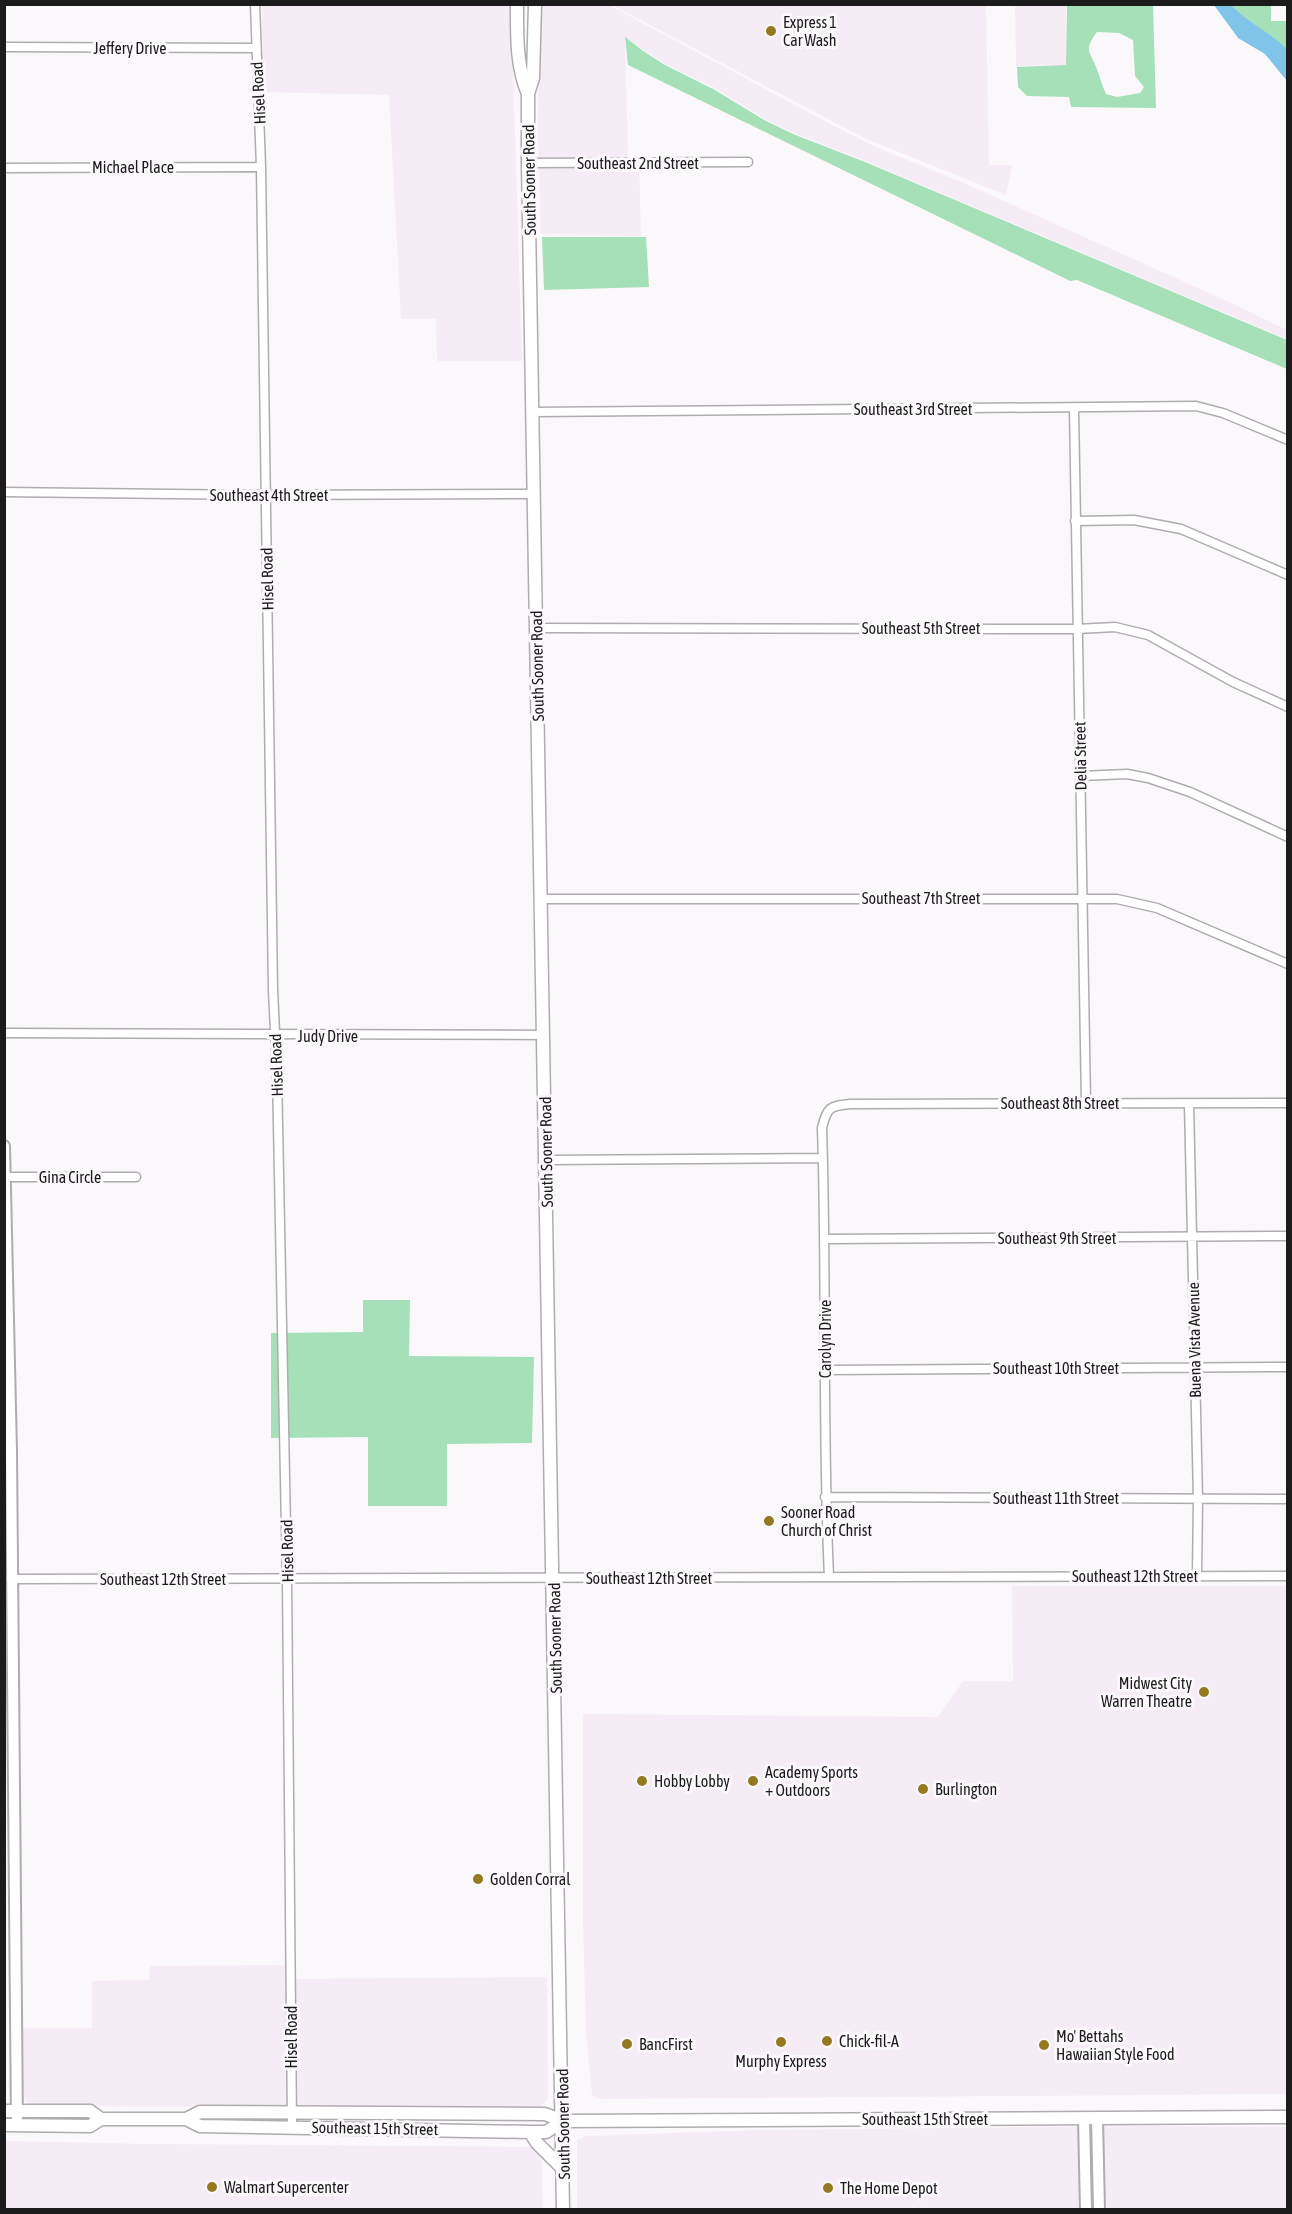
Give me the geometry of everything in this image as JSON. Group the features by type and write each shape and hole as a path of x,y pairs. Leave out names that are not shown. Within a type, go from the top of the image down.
{"main road":[{"name":"South Sooner Road","path":"517,4 521,78 528,94"},
{"name":"South Sooner Road","path":"535,4 533,78 528,94 528,163 554,1578 563,2210"},
{"name":"Southeast 15th Street","path":"11,2111 90,2111 101,2119"},
{"name":"Southeast 15th Street","path":"11,2125 90,2126 101,2119 186,2119 200,2112 545,2114 563,2121 1287,2117"},
{"path":"369,2113 369,2128"},
{"name":"Southeast 15th Street","path":"186,2119 200,2126 530,2132 546,2132 563,2121"},
{"path":"530,2132 537,2143 563,2169"}],"street":[{"name":"Hisel Road","path":"255,4 261,166 275,1036 287,1579 292,2126"},
{"name":"Jeffery Drive","path":"4,48 255,48"},
{"name":"Southeast 2nd Street","path":"528,163 748,162"},
{"name":"Michael Place","path":"4,168 261,166"},
{"name":"Southeast 3rd Street","path":"533,412 1196,406 1223,412 1287,440"},
{"name":"Delia Street","path":"1074,408 1086,1103"},
{"name":"Southeast 4th Street","path":"4,492 266,495 534,494"},
{"path":"1075,521 1134,520 1181,529 1287,575"},
{"name":"Southeast 5th Street","path":"536,628 1115,627 1148,635 1233,682 1287,707"},
{"path":"1081,776 1127,774 1148,778 1190,792 1287,837"},
{"name":"Southeast 7th Street","path":"542,899 1117,899 1157,908 1287,964"},
{"name":"Judy Drive","path":"4,1033 275,1036 544,1035"},
{"name":"Southeast 8th Street","path":"834,1106 850,1104 1287,1103"},
{"name":"Buena Vista Avenue","path":"1189,1104 1198,1499 1197,1576"},
{"name":"Carolyn Drive","path":"829,1577 825,1497 826,1239 822,1128 825,1113 834,1106"},
{"path":"4,1146 11,1579 8,1613 11,2125"},
{"path":"546,1160 823,1158"},
{"name":"Gina Circle","path":"5,1177 136,1177"},
{"name":"Southeast 9th Street","path":"826,1239 1287,1236"},
{"name":"Southeast 10th Street","path":"825,1370 1287,1367"},
{"name":"Southeast 11th Street","path":"825,1497 1287,1499"},
{"name":"Southeast 12th Street","path":"11,1579 1287,1576"},
{"path":"1086,2210 1090,2118"},
{"path":"1090,2118 1099,2210"}],"shaded area":[{"path":"262,5 511,5 522,361 437,361 436,319 401,319 389,95 263,92"},
{"path":"539,5 609,5 878,148 964,183 1238,306 1287,330 1287,339 792,132 763,118 715,88 667,65 625,38 628,157 639,158 641,236 541,234 538,138"},
{"path":"612,5 986,5 989,165 1012,165 1006,195 864,138"},
{"path":"1015,5 1066,5 1066,65 1016,66"},
{"path":"1012,1586 1287,1586 1287,2094 599,2099 592,2095 586,2030 583,1923 583,1714 938,1717 963,1681 1013,1681"},
{"path":"286,1965 287,1979 547,1977 548,2099 536,2108 35,2106 25,2101 22,2080 23,2028 92,2028 92,1981 149,1980 150,1966"},
{"path":"1287,2127 1287,2209 577,2209 577,2140 585,2136 763,2130"},
{"path":"5,2141 541,2147 543,2209 5,2210"}],"green space":[{"path":"1067,5 1153,5 1156,108 1071,107 1069,97 1027,96 1018,87 1017,67 1066,65","holes":["1097,32 1119,33 1133,40 1135,76 1144,87 1140,93 1117,97 1106,94 1089,47"]},
{"path":"1231,5 1271,5 1271,21 1287,21 1287,50 1245,17"},
{"path":"625,37 665,65 793,134 865,162 1287,340 1287,369 1077,280 1070,281 628,65"},
{"path":"542,237 646,237 649,287 544,290"},
{"path":"363,1300 410,1300 409,1356 534,1357 532,1443 447,1444 447,1506 368,1506 368,1437 271,1438 271,1333 363,1332"}],"water":[{"path":"1214,5 1231,5 1287,49 1287,81 1265,54 1238,38"}],"place":[{"name":"Express 1 Car Wash","path":"771,31"},
{"name":"Sooner Road Church of Christ","path":"769,1521"},
{"name":"Midwest City Warren Theatre","path":"1204,1692"},
{"name":"Hobby Lobby","path":"642,1781"},
{"name":"Academy Sports + Outdoors","path":"753,1781"},
{"name":"Burlington","path":"923,1789"},
{"name":"Golden Corral","path":"478,1879"},
{"name":"Chick-fil-A","path":"827,2041"},
{"name":"Murphy Express","path":"781,2042"},
{"name":"BancFirst","path":"627,2044"},
{"name":"Mo' Bettahs Hawaiian Style Food","path":"1044,2045"},
{"name":"Walmart Supercenter","path":"212,2187"},
{"name":"The Home Depot","path":"828,2188"}]}
